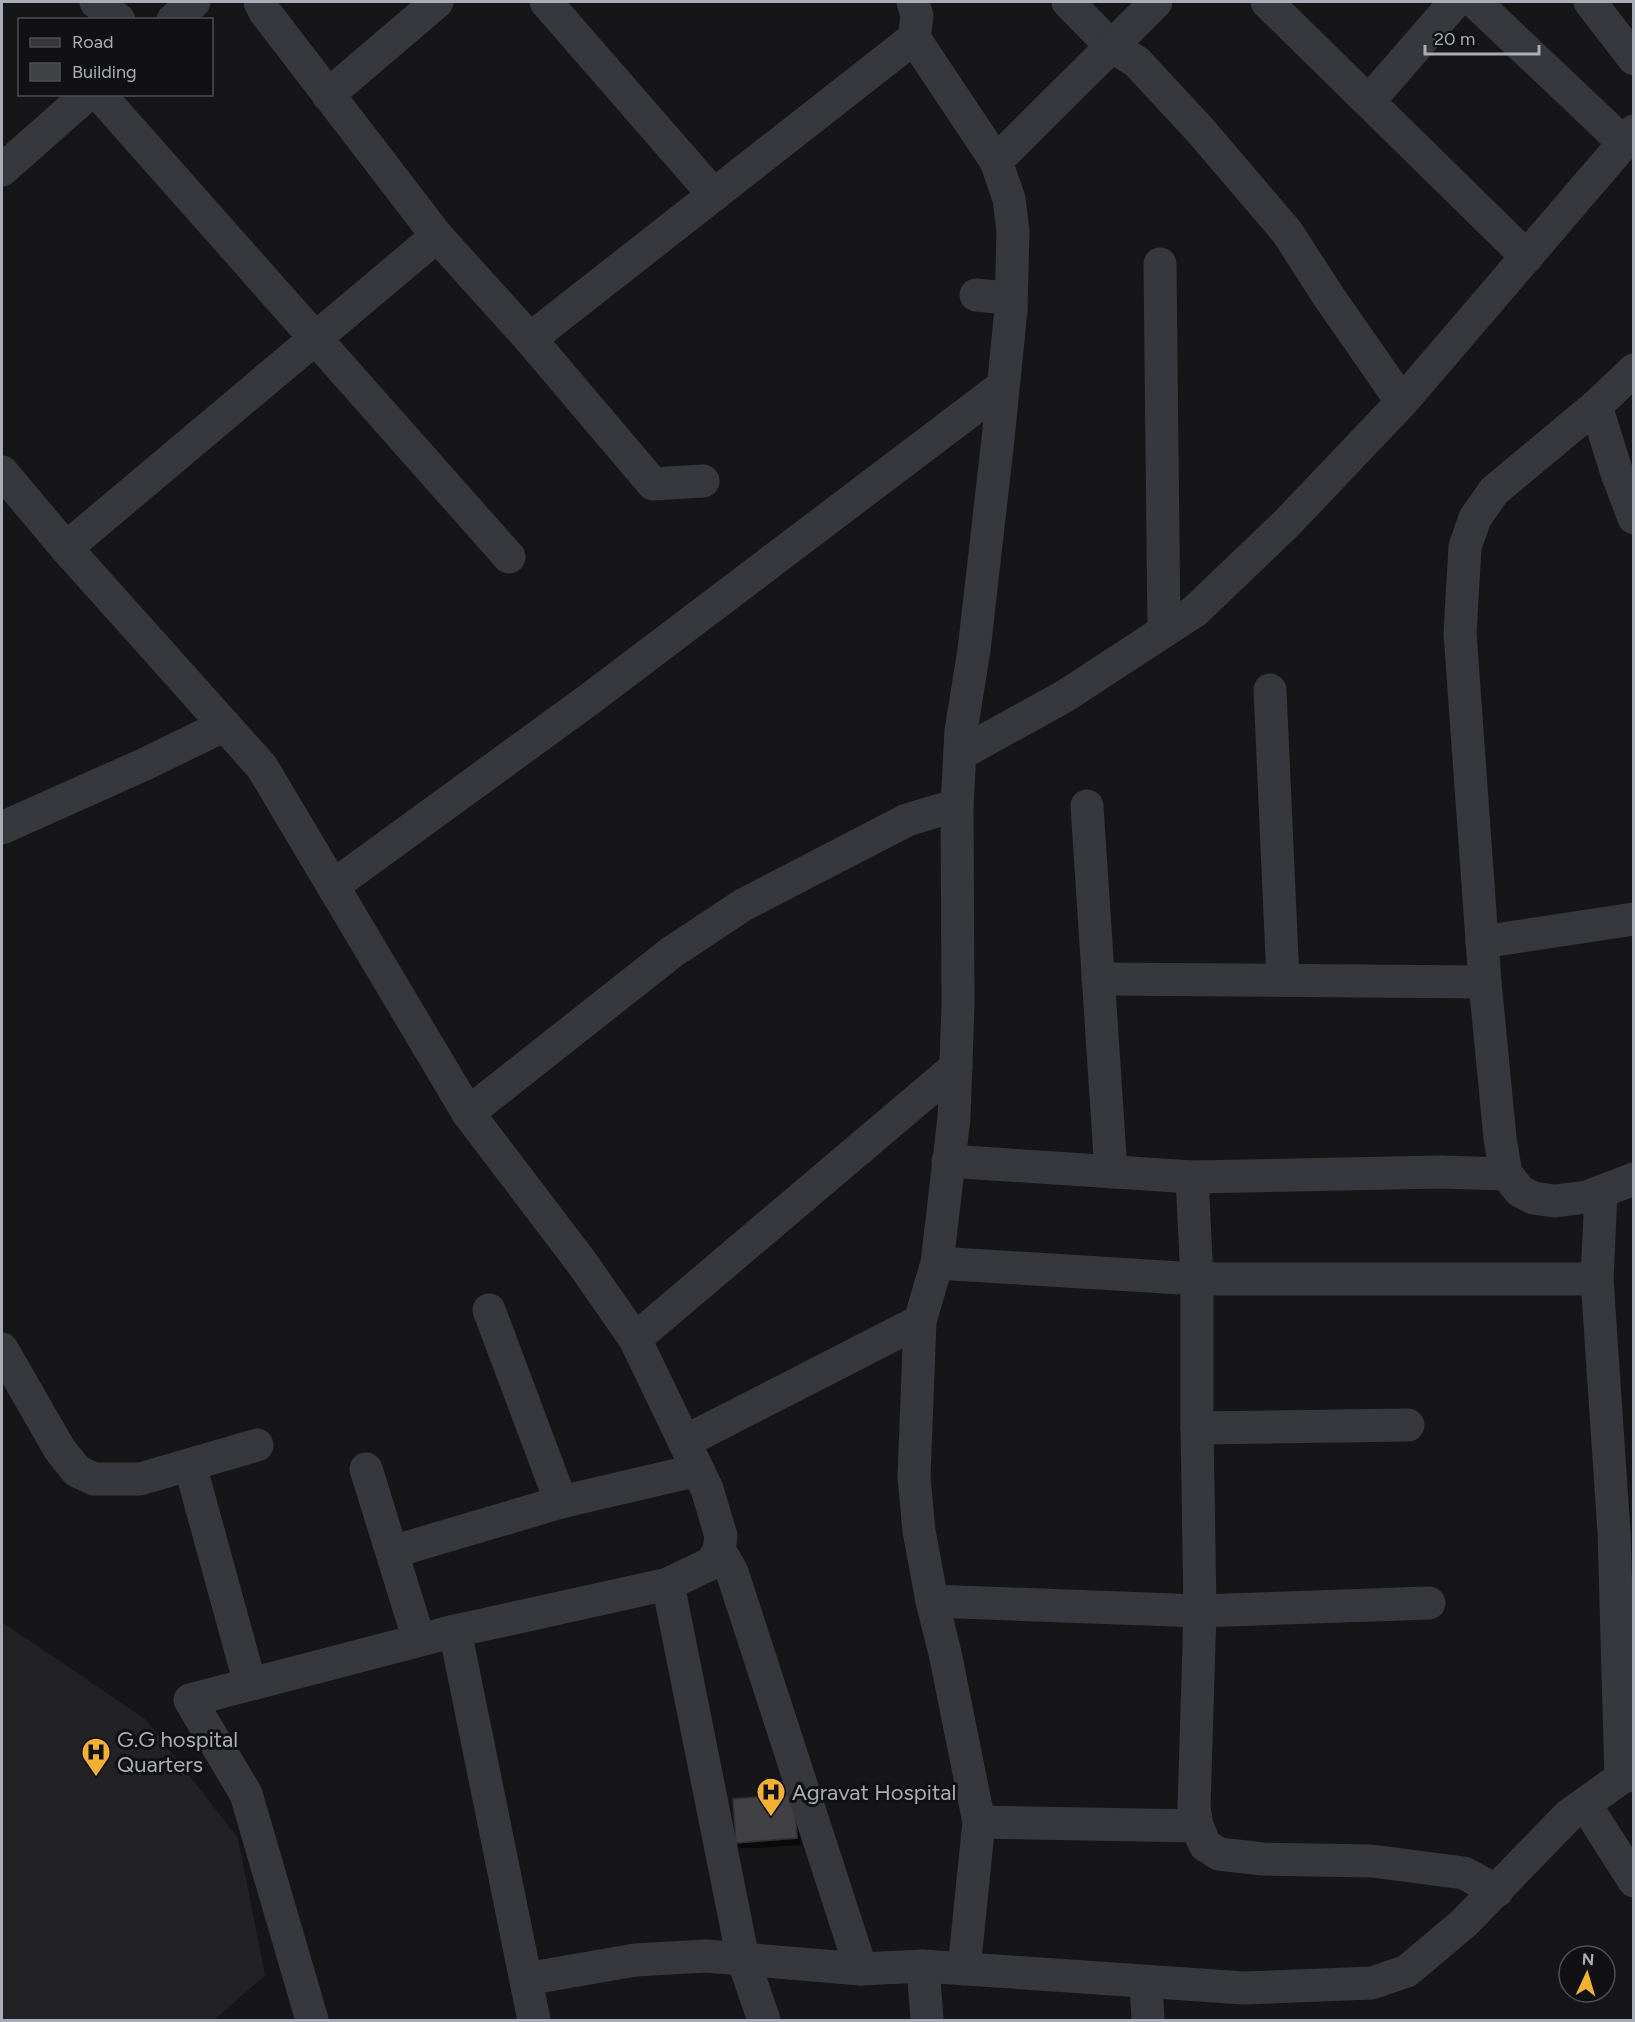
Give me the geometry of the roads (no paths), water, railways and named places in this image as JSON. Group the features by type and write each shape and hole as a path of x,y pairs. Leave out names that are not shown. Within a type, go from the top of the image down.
{"street":[{"path":"96,2 116,18"},
{"path":"260,2 265,12 437,236 530,339 653,484 703,481"},
{"path":"328,94 437,2"},
{"path":"546,2 714,195"},
{"path":"913,2 917,16 914,38 996,161 1009,200 1013,231 1011,310 974,650 961,731 957,805 958,1005 954,1118 937,1263 920,1321 914,1478 919,1531 932,1601 980,1822 964,1969"},
{"path":"1068,2 1111,46 1137,62 1200,130 1287,231 1329,297 1402,402"},
{"path":"996,161 1156,2"},
{"path":"1268,2 1527,257"},
{"path":"1369,101 1455,2"},
{"path":"960,754 1065,696 1195,611 1278,532 1402,402 1629,137 1475,2"},
{"path":"1590,2 1634,59"},
{"path":"530,339 914,38"},
{"path":"2,170 86,96"},
{"path":"101,96 509,556"},
{"path":"66,548 437,236"},
{"path":"1160,264 1164,631"},
{"path":"976,296 1007,298 1011,310"},
{"path":"1634,370 1596,406 1494,491 1475,518 1465,547 1460,633 1485,982 1500,1138 1506,1174 1520,1191 1533,1198 1555,1202 1575,1200 1600,1193 1634,1179"},
{"path":"333,886 591,698 1003,386"},
{"path":"1596,406 1634,518"},
{"path":"2,472 66,548 262,768 468,1113 582,1263 635,1340 707,1489 721,1536 712,1563 668,1584 454,1631 190,1700 246,1794 312,2020"},
{"path":"1270,690 1283,980"},
{"path":"2,828 145,764 225,725"},
{"path":"468,1113 672,952 743,904 907,820 957,805"},
{"path":"1088,806 1110,1172"},
{"path":"1482,942 1634,919"},
{"path":"1098,978 1485,982"},
{"path":"635,1340 956,1067"},
{"path":"948,1161 1192,1177 1440,1172 1506,1174"},
{"path":"1192,1177 1197,1279 1200,1611 1194,1806 1197,1826 1205,1845 1219,1854 1263,1859 1372,1861 1464,1873 1497,1891"},
{"path":"526,1978 635,1960 706,1956 861,1969 923,1966 1244,1988 1372,1983 1407,1971 1464,1923 1569,1815 1627,1776 1597,1279 1600,1193"},
{"path":"937,1263 1197,1279 1597,1279"},
{"path":"489,1310 561,1502"},
{"path":"392,1552 561,1502 691,1456 920,1321"},
{"path":"2,1349 60,1450 77,1471 94,1479 140,1479 257,1445"},
{"path":"1197,1428 1408,1425"},
{"path":"190,1465 250,1684"},
{"path":"366,1469 419,1640"},
{"path":"718,1550 732,1572 861,1969"},
{"path":"668,1584 743,1959 764,2020"},
{"path":"932,1601 1200,1611 1429,1603"},
{"path":"454,1631 534,2020"},
{"path":"1585,1804 1634,1881"},
{"path":"980,1822 1197,1826"},
{"path":"923,1966 927,2020"},
{"path":"1146,1982 1148,2020"}],"place":[{"name":"G.G hospital Quarters","path":"96,1778"},
{"name":"Agravat Hospital","path":"771,1818"}]}
